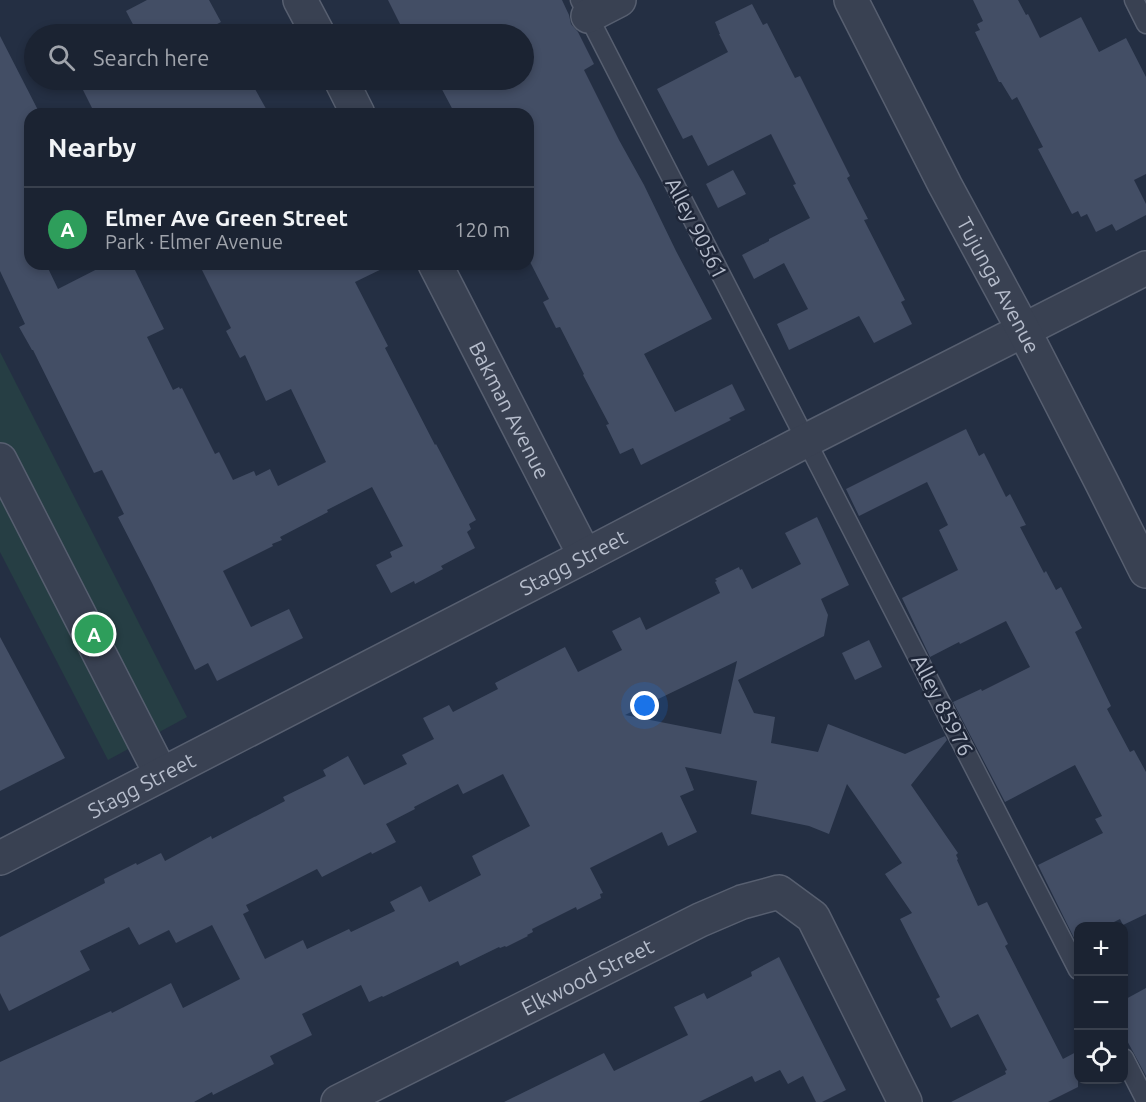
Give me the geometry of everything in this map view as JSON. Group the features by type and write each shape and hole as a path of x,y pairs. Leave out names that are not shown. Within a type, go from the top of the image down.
{"street":[{"path":"300,0 313,24"},
{"path":"584,8 619,0"},
{"name":"Tujunga Avenue","path":"851,0 1146,571"},
{"path":"346,90 355,108"},
{"name":"Stagg Street","path":"0,858 807,440 1146,268"},
{"name":"Bakman Avenue","path":"438,270 585,556"},
{"path":"0,460 161,774"},
{"name":"Elkwood Street","path":"338,1102 700,920 742,902 779,892 813,917 905,1102"}],"lane":[{"path":"1134,0 1146,24"},
{"name":"Alley 90561","path":"584,8 807,440"},
{"name":"Alley 85976","path":"807,440 1074,962"},
{"path":"1128,1066 1146,1101"}],"green space":[{"path":"0,352 187,717 108,760 0,552"}],"building":[{"path":"147,0 209,0 221,22 217,24 133,24 126,11"},
{"path":"388,0 562,0 571,24 578,32 594,64 584,70 712,319 644,354 675,412 732,384 745,410 729,418 731,420 641,465 633,448 620,454 606,425 609,424 584,374 560,327 556,328 543,302 549,299 534,270 534,108 452,108 442,90 534,90 534,24 400,24"},
{"path":"973,0 1018,0 1040,38 1081,17 1099,52 1126,38 1146,77 1146,174 1134,180 1146,204 1146,215 1116,231 1112,224 1096,232 1087,214 1081,217 1078,211 1072,214 1038,149 1043,147 1017,97 1012,100 999,82 975,32 980,30 977,24 983,21"},
{"path":"752,4 763,25 767,23 795,78 800,76 850,176 847,178 868,219 864,220 905,300 901,302 912,324 874,343 859,316 789,350 777,324 808,309 784,263 754,279 742,255 810,218 771,134 708,166 692,135 683,139 657,89 728,52 715,22"},
{"path":"0,36 24,83 24,90 28,90 37,108 24,108 24,270 49,270 58,289 95,270 135,270 164,329 147,337 173,390 182,388 215,454 219,452 233,480 254,471 256,476 270,469 278,486 326,462 291,389 266,401 245,355 240,358 226,331 231,328 202,270 380,270 355,282 388,346 385,348 476,520 469,524 471,529 467,532 475,548 441,566 443,569 415,584 414,581 391,593 376,565 392,557 390,552 403,546 372,487 280,537 282,540 272,544 273,546 223,571 251,627 289,609 303,638 217,681 208,663 195,670 118,517 124,514 102,470 94,473 33,350 19,327 25,324 0,271"},
{"path":"83,90 256,90 266,108 92,108"},
{"path":"733,170 746,194 718,208 706,184"},
{"path":"966,429 979,456 984,453 1006,497 1010,494 1026,525 1020,527 1044,573 1046,571 1056,590 1061,587 1082,628 1075,632 1111,706 1107,709 1130,752 1134,750 1146,772 1146,914 1128,923 1122,922 1120,919 1114,922 1074,922 1074,938 1038,865 1103,833 1095,819 1102,816 1075,765 1005,802 953,702 981,689 982,691 1030,667 1006,621 930,657 902,598 958,570 939,530 948,525 927,482 859,516 846,489"},
{"path":"817,517 849,585 821,599 828,615 824,636 738,680 754,713 775,717 771,743 818,752 828,724 905,754 945,736 947,740 911,785 958,853 957,860 978,906 987,902 1008,944 1005,946 1063,1059 1074,1053 1074,1084 1078,1084 1078,1087 1048,1102 951,1102 1006,1074 1007,1070 978,1014 951,1028 936,999 940,997 900,919 912,913 885,874 902,863 847,784 829,834 809,826 751,814 757,781 685,767 694,790 680,796 697,832 668,846 662,832 590,868 603,893 600,894 601,898 577,910 576,907 532,929 533,932 528,936 506,947 499,947 460,966 458,961 369,1002 361,985 302,1014 312,1035 270,1056 274,1064 213,1095 212,1092 194,1102 0,1102 0,1062 111,1011 112,1013 171,983 183,1008 240,979 212,925 176,943 169,930 139,945 129,927 80,951 90,970 9,1011 0,993 0,937 105,883 104,879 136,863 137,865 161,853 165,861 211,836 212,839 285,801 283,797 326,776 323,770 348,756 364,785 407,764 402,755 434,739 423,718 449,705 453,712 498,689 495,683 565,647 578,672 622,650 612,631 640,617 646,630 720,593 715,579 739,567 752,589 801,564 785,533","holes":["737,661 721,734 625,715","503,774 530,826 472,856 481,875 429,902 421,886 390,902 395,911 351,932 349,929 307,949 303,940 265,959 243,914 249,911 246,905 317,869 322,877 396,842 386,824 458,784 463,794"]},
{"path":"0,637 65,758 0,791"},
{"path":"869,640 882,667 855,680 842,653"},
{"path":"779,957 846,1090 822,1102 816,1102 803,1076 788,1084 780,1070 755,1082 752,1076 699,1102 504,1102 604,1053 614,1071 688,1035 674,1007 704,993 707,999 752,976 751,972"},
{"path":"1146,988 1146,1076 1128,1042 1128,998"}],"place":[{"name":"Elmer Ave Green Street","path":"94,634"}]}
